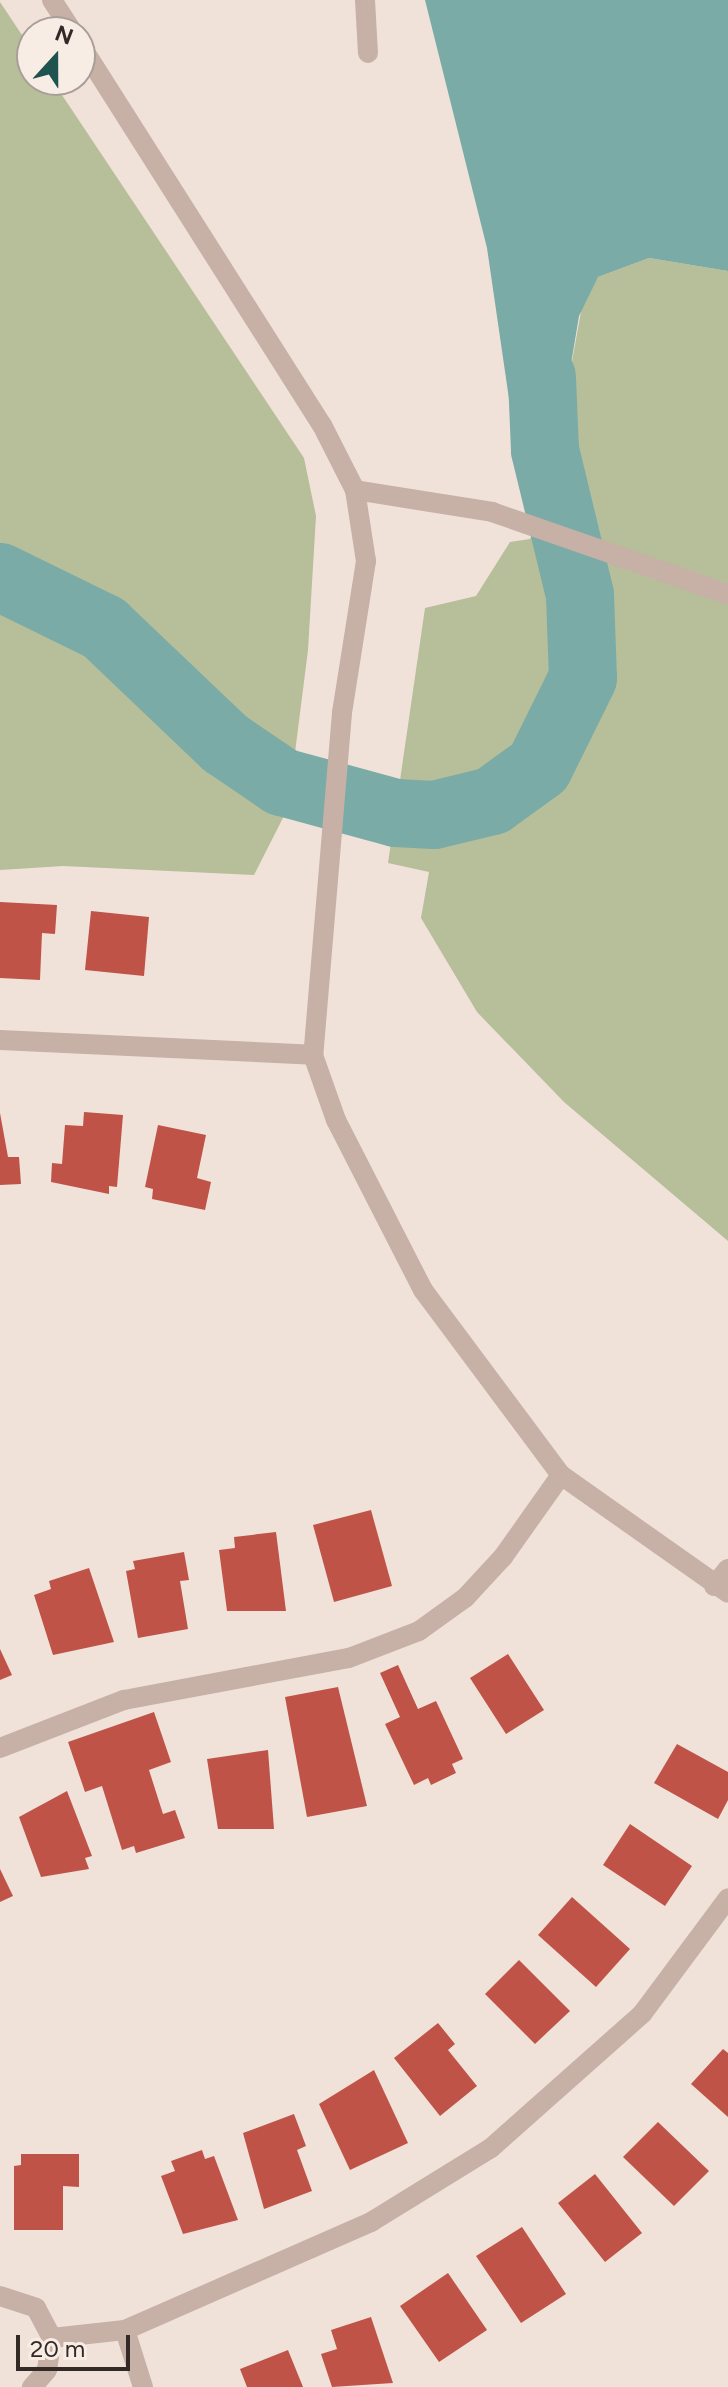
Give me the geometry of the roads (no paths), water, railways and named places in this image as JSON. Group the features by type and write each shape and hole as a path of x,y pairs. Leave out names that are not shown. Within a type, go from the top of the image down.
{"street":[{"path":"365,0 368,53"},
{"path":"96,69 322,425 355,490 366,561 342,713 313,1055 336,1120 423,1290 561,1475 721,1589 728,1569"},
{"path":"355,490 524,522 622,551 728,594"},
{"path":"0,1040 313,1055"},
{"path":"0,1748 124,1700 349,1658 419,1631 465,1598 503,1557 561,1475"},
{"path":"52,2338 125,2330 371,2222 491,2148 642,2014 728,1898"},
{"path":"0,2296 36,2308 52,2338 47,2370 32,2387"},
{"path":"125,2330 143,2387"}],"water":[{"path":"425,0 728,0 728,271 649,258 598,277 579,316 565,400 570,455 563,468 533,466 515,440 487,248"}],"waterway":[{"path":"0,577 104,628 226,744 282,782 396,813 434,815 492,801 539,767 583,678 580,595 545,450 542,377"}]}
